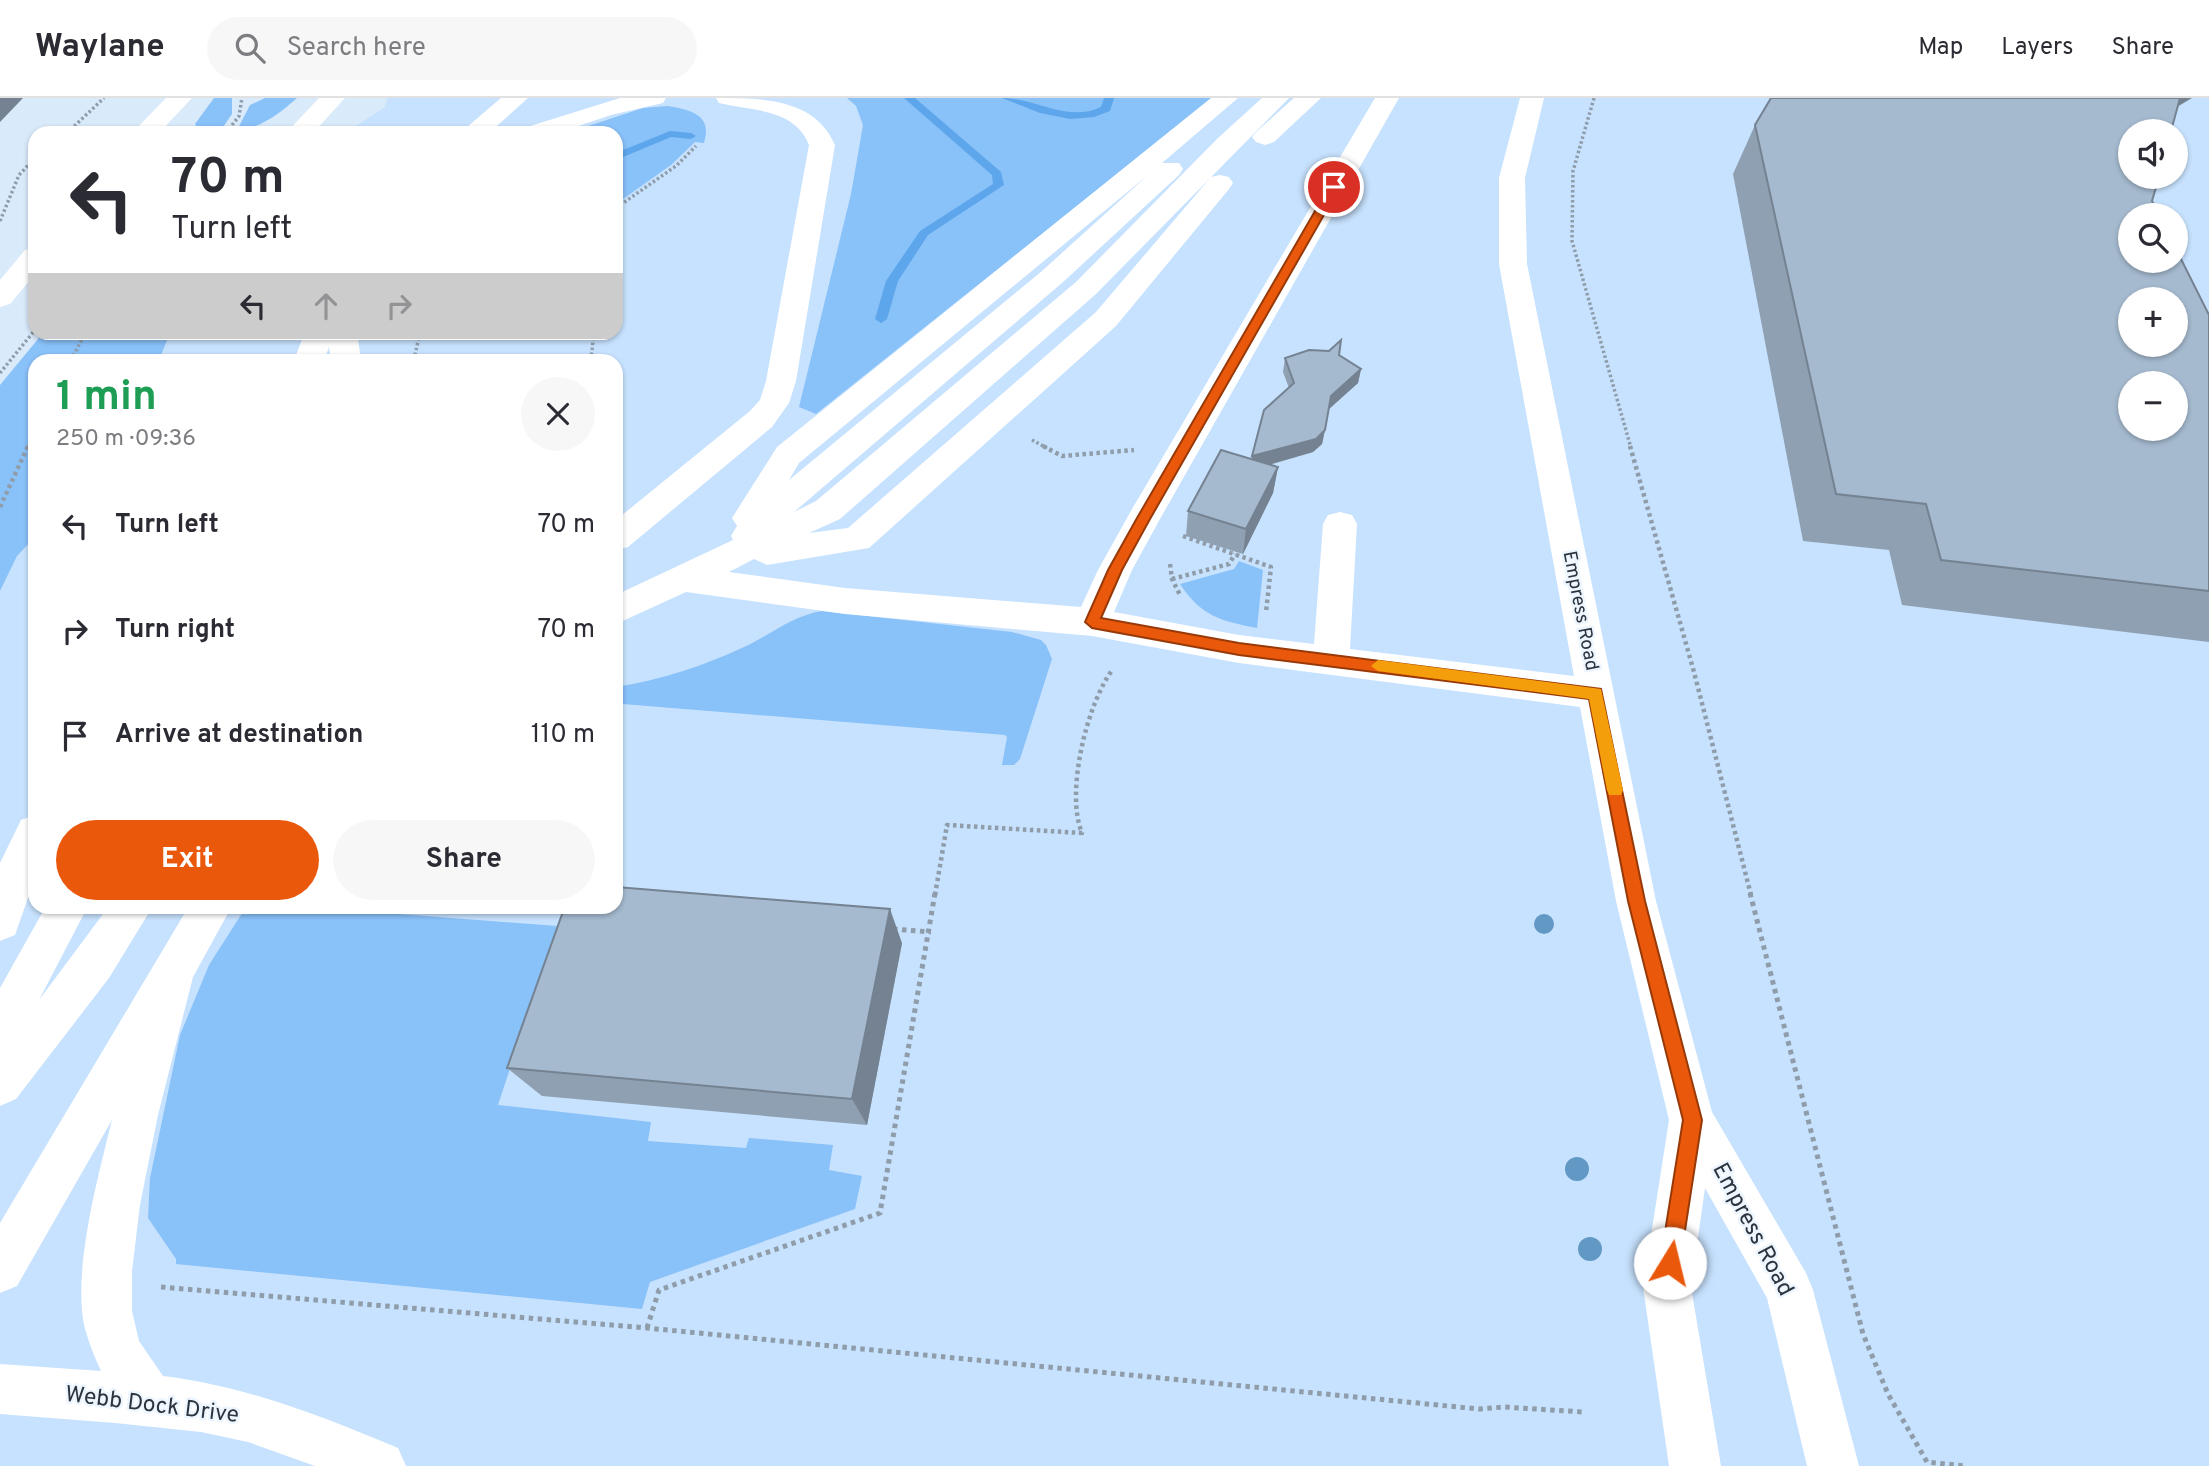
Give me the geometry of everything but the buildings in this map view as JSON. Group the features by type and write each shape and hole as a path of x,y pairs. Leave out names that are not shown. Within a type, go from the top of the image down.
{"street":[{"path":"134,126 154,98"},
{"path":"152,126 180,98"},
{"path":"306,126 333,98"},
{"path":"482,126 516,98"},
{"path":"554,126 604,109 654,98"},
{"path":"623,532 761,419 774,403 781,381 822,145 817,131 803,119 766,104 728,98"},
{"path":"724,559 788,455 1226,98"},
{"path":"724,559 784,502 1052,277 1250,98"},
{"path":"623,606 828,510 1102,274 1211,160 1277,98"},
{"path":"724,559 857,539 1106,319 1168,248 1216,187 1264,137 1309,98"},
{"path":"1092,622 1115,570 1179,456 1387,98"},
{"name":"Empress Road","path":"1532,98 1512,178 1513,264 1636,901 1692,1120 1788,1290 1833,1466"},
{"path":"0,298 28,264"},
{"path":"1331,660 1340,524"},
{"path":"680,578 845,601 1092,622 1239,649 1596,694"},
{"path":"0,922 28,846"},
{"path":"0,1030 64,914"},
{"path":"0,1084 94,964 128,914"},
{"path":"0,1269 207,914"},
{"path":"150,1401 136,1385 116,1349 107,1310 108,1273 133,1126 175,967"},
{"name":"Empress Road","path":"1692,1120 1667,1287 1695,1466"},
{"name":"Webb Dock Drive","path":"0,1389 150,1401 231,1413 297,1434 380,1466"}],"path":[{"path":"77,126 103,98"},
{"path":"231,126 239,116 242,99 251,98"},
{"path":"1594,98 1573,171 1572,241 1694,672 1863,1334 1888,1394 1927,1462 1965,1466"},
{"path":"623,203 676,166 696,146"},
{"path":"0,221 19,175 28,165"},
{"path":"0,373 28,339"},
{"path":"1026,436 1062,456 1158,448 1179,456"},
{"path":"0,507 28,447"},
{"path":"1175,534 1271,567 1265,620"},
{"path":"1172,579 1229,564 1235,554"},
{"path":"1169,555 1172,579 1189,606"},
{"path":"647,1328 659,1290 880,1213 947,825 1082,833 1075,806 1083,755 1100,687 1118,664"},
{"path":"889,929 930,932"},
{"path":"161,1287 647,1328 1479,1409 1504,1407 1583,1412"}],"shaded area":[{"path":"214,98 232,98 232,114 224,126 195,124"},
{"path":"265,98 297,98 269,120 255,126 239,126 250,105"},
{"path":"387,98 2209,98 2209,1466 0,1466 0,591 17,556 28,544 28,914 623,914 623,354 161,354 167,340 623,340 623,126 356,126 385,107"},
{"path":"847,98 1212,98 816,414 799,407 851,194 863,125 856,106"},
{"path":"668,106 692,112 703,120 706,134 704,143 695,142 671,165 623,199 623,126 588,126 643,108"},
{"path":"37,340 167,340 161,354 28,354 28,544 17,556 0,591 0,385"},
{"path":"1239,561 1263,570 1257,628 1233,623 1204,610 1180,584 1234,569"},
{"path":"822,611 1012,632 1041,640 1052,659 1020,759 1014,765 1002,765 1007,737 1005,735 623,704 623,686 697,666 744,647 812,613"},
{"path":"242,914 399,914 557,926 498,1105 651,1122 648,1141 746,1148 749,1138 833,1145 829,1170 862,1176 855,1209 650,1282 642,1309 176,1264 176,1259 148,1218 150,1178 180,1035 209,965"}],"waterway":[{"path":"881,319 892,281 924,233 999,185 997,174 909,98"},
{"path":"1007,98 1057,114 1082,117 1106,109 1109,98"},
{"path":"623,154 670,134 691,136"}],"slow traffic":[{"path":"1378,666 1596,694 1615,790"}],"route":[{"path":"1334,187 1115,570 1092,622 1239,649 1470,676 1596,694 1636,901 1692,1120 1670,1263"}]}
